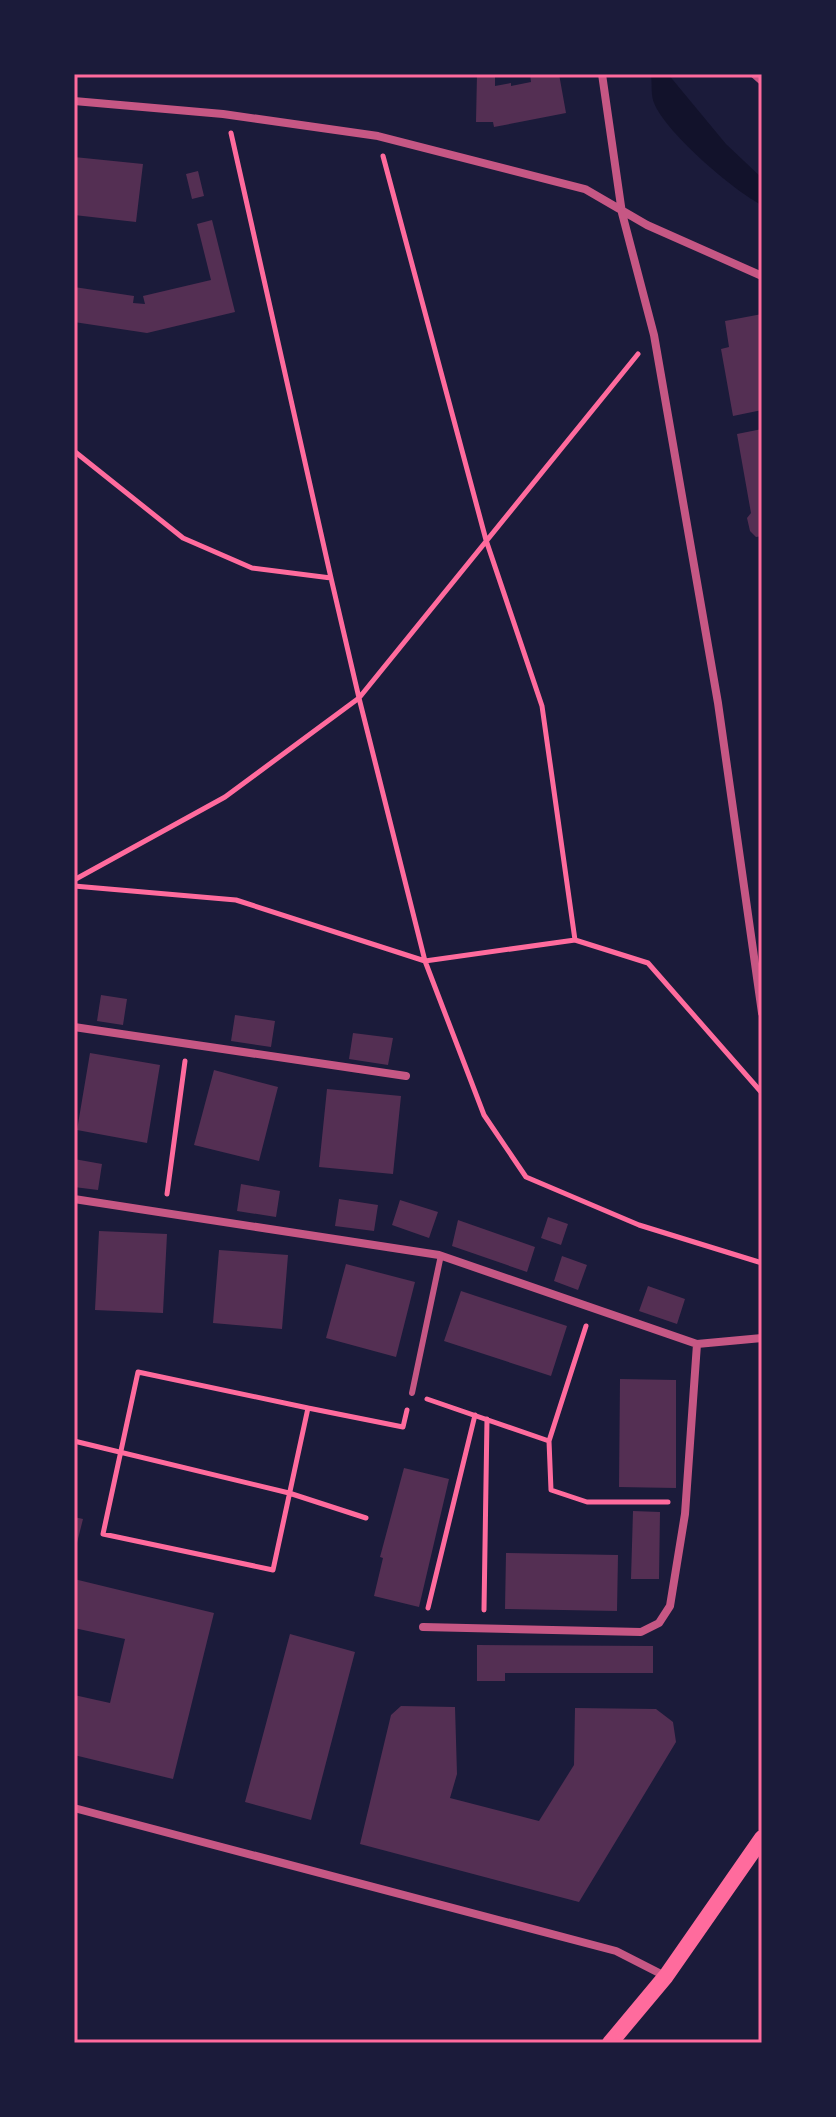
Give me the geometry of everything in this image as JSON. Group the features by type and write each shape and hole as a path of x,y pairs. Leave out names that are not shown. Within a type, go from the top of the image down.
{"main road":[{"path":"610,2043 666,1976 762,1838"}],"street":[{"path":"602,74 609,104 622,213 654,335 718,703 759,954 762,1013"},
{"path":"754,74 762,81"},
{"path":"74,101 223,114 378,136 585,189 622,213 762,276"},
{"path":"74,1027 406,1076"},
{"path":"74,1199 440,1255 697,1344 762,1338"},
{"path":"423,1627 641,1632 659,1623 670,1606 686,1502 697,1344"},
{"path":"74,1808 616,1951 666,1976"}],"lane":[{"path":"412,1393 440,1255"}],"path":[{"path":"223,114 235,146 331,578 425,961 484,1115 526,1177 639,1225 762,1263"},
{"path":"378,136 486,540 542,706 575,940"},
{"path":"74,883 225,797 359,698 654,335"},
{"path":"74,451 183,538 252,568 331,578"},
{"path":"74,883 236,900 425,961 575,940 648,963 762,1093"},
{"path":"165,1212 187,1044"},
{"path":"592,1310 549,1441 551,1490 587,1502 686,1502"},
{"path":"308,1408 273,1570 103,1534 138,1372 403,1427 412,1393 549,1441"},
{"path":"423,1627 475,1415"},
{"path":"484,1628 487,1419"},
{"path":"74,1441 289,1493 366,1518"}],"shaded area":[{"path":"651,74 668,74 726,144 762,178 762,205 718,174 670,127 653,100"}],"building":[{"path":"477,74 495,74 495,86 511,83 511,86 531,82 530,74 559,74 566,113 494,127 493,122 476,122"},
{"path":"74,157 143,164 136,222 74,215"},
{"path":"198,171 204,196 192,199 186,174"},
{"path":"212,220 235,312 147,333 74,322 74,287 134,296 133,303 145,304 143,296 211,280 197,224"},
{"path":"762,314 762,410 733,416 721,349 729,347 725,321"},
{"path":"762,429 762,536 756,537 750,531 747,518 751,513 737,434"},
{"path":"101,995 127,999 123,1025 97,1021"},
{"path":"235,1015 275,1021 271,1047 231,1041"},
{"path":"353,1033 393,1038 388,1065 349,1059"},
{"path":"90,1053 160,1065 147,1143 77,1130"},
{"path":"214,1070 278,1087 259,1161 194,1145"},
{"path":"327,1089 401,1096 393,1174 319,1167"},
{"path":"74,1159 102,1164 98,1190 74,1187"},
{"path":"241,1184 280,1191 276,1217 237,1211"},
{"path":"339,1199 378,1205 374,1231 335,1226"},
{"path":"400,1200 438,1212 429,1238 392,1225"},
{"path":"548,1217 568,1224 561,1245 541,1238"},
{"path":"458,1220 535,1247 527,1272 452,1246"},
{"path":"99,1231 167,1234 163,1313 95,1310"},
{"path":"219,1250 288,1255 282,1329 213,1323"},
{"path":"562,1256 587,1265 578,1290 554,1281"},
{"path":"346,1264 415,1282 396,1357 326,1338"},
{"path":"648,1286 685,1299 677,1324 639,1311"},
{"path":"461,1291 567,1326 551,1376 444,1341"},
{"path":"620,1379 676,1380 676,1488 619,1487"},
{"path":"404,1468 449,1479 419,1607 374,1596 383,1558 380,1557"},
{"path":"633,1511 660,1512 659,1579 631,1579"},
{"path":"74,1517 83,1519 75,1551 74,1551"},
{"path":"506,1553 618,1555 617,1611 505,1609"},
{"path":"74,1579 214,1613 173,1779 74,1755 74,1695 110,1703 125,1639 74,1628"},
{"path":"290,1634 355,1652 311,1820 245,1802"},
{"path":"477,1645 653,1646 653,1673 505,1673 505,1681 477,1681"},
{"path":"401,1706 455,1707 457,1774 450,1798 539,1821 574,1765 575,1708 656,1709 673,1722 676,1742 579,1902 360,1844 391,1715"}]}
